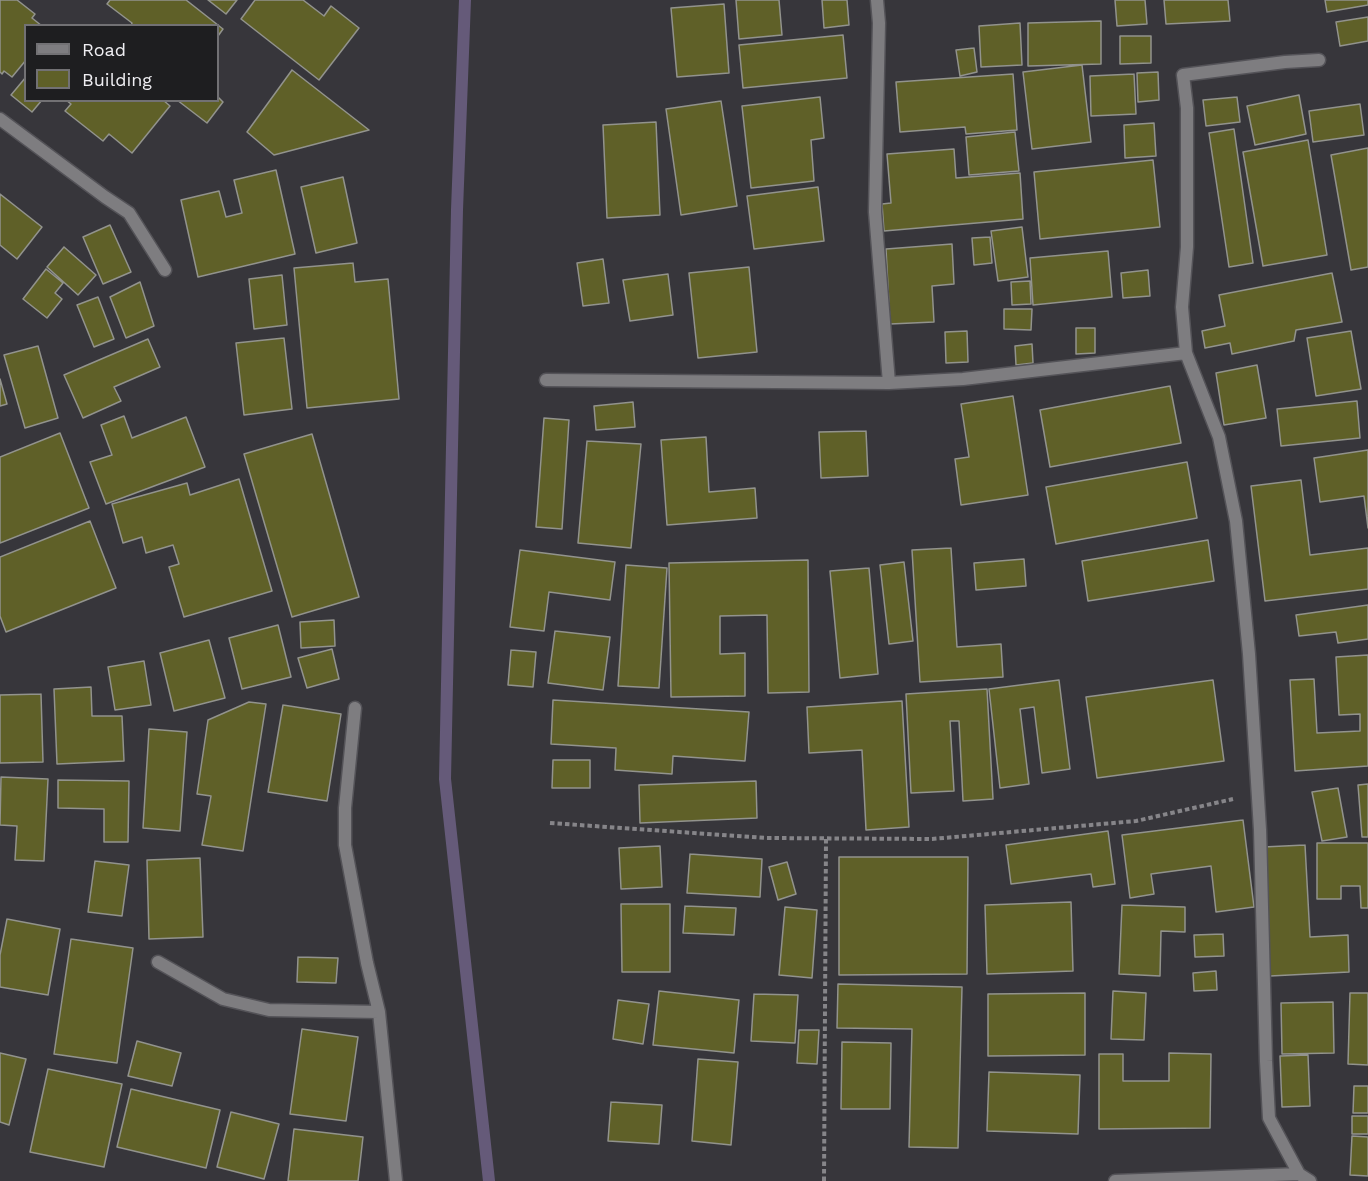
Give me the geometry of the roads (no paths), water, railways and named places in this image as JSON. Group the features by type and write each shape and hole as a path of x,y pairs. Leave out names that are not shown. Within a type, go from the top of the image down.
{"street":[{"path":"877,0 879,23 875,212 889,383"},
{"path":"1310,1181 1299,1174 1269,1118 1260,830 1249,654 1236,521 1219,437 1185,353 1182,307 1187,247 1187,108 1183,75 1319,60"},
{"path":"0,119 129,213 165,270"},
{"path":"546,380 889,383 963,379 1185,353"},
{"path":"355,708 345,808 345,845 367,963 379,1012 396,1181"},
{"path":"158,962 223,999 269,1010 379,1012"},
{"path":"1115,1181 1299,1174"}],"waterway":[{"path":"465,0 457,210 445,779 489,1181"}]}
